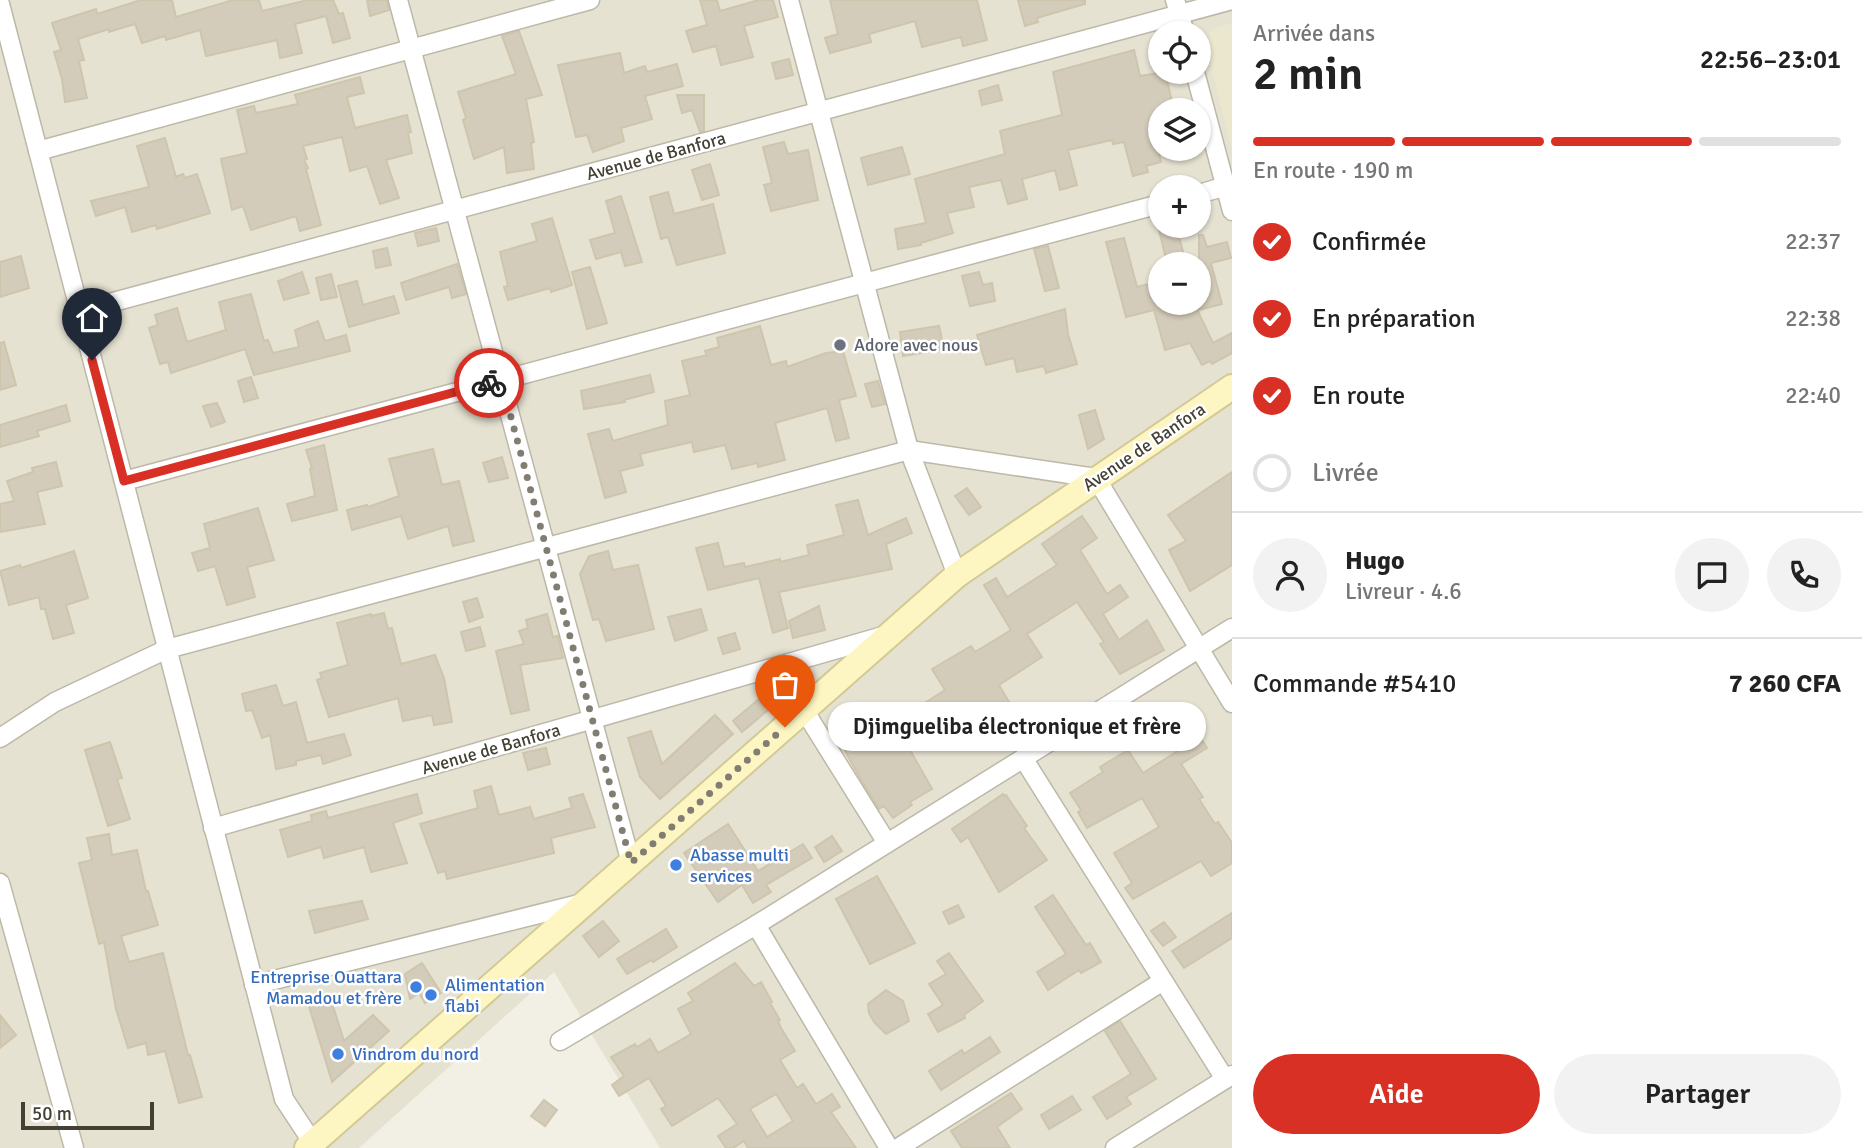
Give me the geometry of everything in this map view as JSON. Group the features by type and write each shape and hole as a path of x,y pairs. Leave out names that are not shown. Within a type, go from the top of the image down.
{"main road":[{"name":"Avenue de Banfora","path":"310,1146 957,575 1232,387"}],"street":[{"path":"398,0 631,863"},
{"path":"38,151 590,0"},
{"path":"789,0 909,450 957,575"},
{"name":"Avenue de Banfora","path":"80,311 819,112 1177,7 1232,0"},
{"path":"0,4 284,1099 310,1146"},
{"path":"1198,84 1232,211"},
{"path":"1211,190 1226,186"},
{"path":"124,481 1148,207"},
{"path":"0,738 55,702 167,649 909,450 1096,478 1232,703"},
{"path":"561,1041 755,925 1232,628"},
{"name":"Avenue de Banfora","path":"213,828 890,634"},
{"path":"804,710 887,843"},
{"path":"1023,758 1163,981 1229,1077 1115,1148"},
{"path":"0,883 75,1148"},
{"name":"Avenue de Banfora","path":"254,985 585,903"},
{"path":"755,925 890,1148"},
{"path":"898,1148 1163,981"}],"shaded area":[{"path":"0,0 1232,0 1232,1148 660,1148 554,972 359,1148 0,1148"},
{"path":"1232,23 1232,150 1211,67 1212,29"}],"building":[{"path":"141,0 172,0 176,17 233,0 259,0 262,11 308,0 333,0 339,14 343,13 350,38 333,43 326,16 295,24 302,53 280,58 277,40 206,56 200,30 166,40 165,36 142,43 135,24 109,32 109,29 78,39 84,60 79,61 87,98 65,102 54,52 61,50 52,23 96,9 97,14"},
{"path":"367,0 387,0 389,10 370,16"},
{"path":"700,0 717,0 720,11 759,0 773,0 778,17 744,26 753,57 721,65 716,46 693,52 686,31 707,25"},
{"path":"830,0 977,0 987,40 963,46 961,37 922,47 915,21 869,34 871,42 830,53 825,38 838,34"},
{"path":"1018,0 1085,0 1085,4 1037,18 1038,22 1025,26"},
{"path":"519,31 542,95 526,99 534,142 531,143 534,169 507,173 504,147 474,159 458,92 516,74 502,36"},
{"path":"1134,50 1140,76 1148,75 1148,84 1168,84 1171,98 1148,98 1148,161 1161,162 1146,166 1148,172 1133,176 1124,142 1113,144 1112,140 1068,150 1077,185 1060,190 1055,170 1022,179 1027,199 1008,204 1001,180 969,187 974,207 947,213 953,233 921,245 898,249 895,229 926,223 915,179 1005,154 1000,131 1062,115 1053,72"},
{"path":"620,53 624,73 645,66 647,72 677,64 683,86 645,96 652,119 621,128 624,141 593,152 587,135 576,137 558,65"},
{"path":"789,59 793,75 776,79 772,63"},
{"path":"360,77 364,93 347,97 355,128 407,115 412,153 386,160 399,198 380,204 367,166 350,171 342,137 303,146 307,159 304,160 308,168 306,169 321,225 300,231 296,216 251,230 243,206 232,210 221,159 247,153 237,110 254,106 256,113 298,104 295,95"},
{"path":"998,85 1002,100 982,105 979,91"},
{"path":"677,95 704,95 704,131 700,132 692,110 682,113"},
{"path":"165,138 176,177 183,174 185,178 197,174 210,213 157,229 156,225 132,232 125,207 96,216 91,201 149,187 137,146"},
{"path":"784,142 788,154 808,150 818,200 771,211 764,185 772,183 763,147"},
{"path":"902,147 910,174 868,185 861,158"},
{"path":"710,164 719,195 702,200 692,170"},
{"path":"668,192 674,214 713,204 725,253 677,265 668,237 661,239 650,197"},
{"path":"621,196 642,262 625,266 621,252 596,259 590,240 615,233 606,201"},
{"path":"552,218 572,285 508,300 504,287 508,286 500,252 537,241 532,224"},
{"path":"436,228 439,241 418,246 415,233"},
{"path":"1124,238 1137,287 1148,284 1148,312 1126,317 1106,242"},
{"path":"1161,238 1179,238 1183,252 1164,252"},
{"path":"1199,238 1204,238 1207,247 1227,242 1231,258 1211,263 1211,252 1199,252"},
{"path":"1048,246 1059,288 1045,291 1034,249"},
{"path":"387,248 391,265 376,268 373,251"},
{"path":"21,256 29,288 0,297 0,262"},
{"path":"1211,263 1222,304 1211,307"},
{"path":"457,264 466,294 452,298 449,287 406,300 401,283"},
{"path":"590,267 607,323 587,329 572,272"},
{"path":"302,272 309,293 284,300 278,281"},
{"path":"979,272 983,285 992,283 995,301 970,306 962,276"},
{"path":"331,274 337,297 321,300 316,278"},
{"path":"357,281 363,305 394,296 399,313 349,327 338,286"},
{"path":"251,294 264,341 268,340 273,353 299,347 295,330 318,321 325,341 346,335 350,351 254,375 245,349 171,373 168,362 160,364 149,328 158,325 155,315 177,308 187,342 226,330 219,302"},
{"path":"1065,309 1068,334 1077,364 1046,373 1044,366 1017,372 1014,358 986,365 977,335"},
{"path":"1155,315 1200,315 1213,343 1232,333 1232,353 1212,364 1210,361 1202,365 1190,343 1165,350"},
{"path":"760,326 771,365 786,361 787,367 826,353 843,351 856,396 839,400 849,438 836,441 827,408 775,423 785,460 758,467 757,463 732,469 725,445 694,452 692,442 640,454 643,465 620,471 626,492 605,498 588,434 609,429 613,441 668,425 665,401 690,395 682,361 707,355 705,351 719,347 717,338"},
{"path":"939,326 944,349 903,356 900,332"},
{"path":"4,342 16,385 0,390 0,343"},
{"path":"650,375 654,392 624,400 625,402 584,409 581,391"},
{"path":"251,377 258,398 244,402 238,381"},
{"path":"878,381 885,404 872,407 865,384"},
{"path":"217,403 225,422 211,427 203,406"},
{"path":"66,405 70,421 37,431 39,436 0,447 0,425"},
{"path":"1095,410 1104,439 1088,449 1079,415"},
{"path":"324,445 337,510 292,521 287,504 315,496 312,468 306,450"},
{"path":"433,449 442,485 459,481 474,541 453,546 448,526 408,539 401,516 352,530 347,510 367,505 368,507 399,496 389,459"},
{"path":"502,457 508,478 489,482 483,463"},
{"path":"56,462 62,486 37,492 45,524 0,532 0,504 14,501 7,481 33,472 32,468"},
{"path":"1232,472 1232,565 1190,591 1169,550 1186,541 1168,515"},
{"path":"967,488 981,507 969,515 955,496"},
{"path":"858,500 868,535 906,518 912,533 886,544 892,569 779,592 788,628 773,633 759,578 708,590 696,548 718,543 724,567 744,563 745,567 809,555 807,545 844,535 836,505"},
{"path":"258,508 274,560 247,567 255,597 227,605 215,566 198,571 192,553 210,548 204,524"},
{"path":"1082,516 1097,538 1080,550 1107,594 1120,585 1128,597 1103,614 1119,640 1147,620 1164,650 1120,674 1100,644 1104,642 1077,602 1027,634 1042,657 999,685 1018,717 1001,727 997,719 967,736 960,724 940,738 930,724 905,741 932,789 910,802 912,805 893,818 884,806 879,809 845,751 853,746 834,723 854,705 878,733 919,710 915,704 923,704 945,690 932,669 971,646 975,652 1011,630 984,585 996,578 1007,597 1057,565 1042,544"},
{"path":"74,551 88,598 66,605 74,633 53,639 39,597 9,605 0,571 20,565 21,568"},
{"path":"608,551 613,570 638,565 654,629 606,641 599,619 593,620 580,574 589,556"},
{"path":"477,598 483,617 469,622 463,602"},
{"path":"819,606 825,630 793,638 789,621"},
{"path":"701,609 707,630 675,641 668,617"},
{"path":"384,613 388,629 392,628 401,664 435,655 444,678 452,722 434,725 432,715 403,721 398,698 329,717 317,680 322,678 320,673 348,665 337,623"},
{"path":"547,614 553,637 558,636 563,658 520,665 529,710 511,714 496,651 524,644 519,631 528,628 526,620"},
{"path":"480,627 485,646 466,651 461,632"},
{"path":"735,633 740,649 723,654 718,638"},
{"path":"779,682 788,693 742,732 733,721"},
{"path":"276,685 283,706 296,702 307,743 344,734 351,755 323,764 321,755 296,761 296,765 276,769 270,735 262,738 252,710 246,711 242,694"},
{"path":"715,715 733,734 660,799 640,777 628,738 651,731 662,764"},
{"path":"1200,737 1207,748 1181,764 1203,797 1199,799 1215,824 1218,822 1232,843 1232,863 1211,876 1201,861 1133,899 1125,888 1132,883 1114,853 1159,827 1142,798 1087,828 1078,812 1081,810 1070,793 1103,772 1100,767 1128,750 1143,773"},
{"path":"110,742 122,778 117,779 130,819 108,826 85,750"},
{"path":"546,748 550,764 528,770 523,753"},
{"path":"491,786 499,815 530,807 534,819 572,808 569,798 583,794 595,827 551,838 554,853 447,879 445,871 438,873 420,824 478,808 474,791"},
{"path":"417,794 422,813 393,823 407,863 371,872 364,847 324,858 321,847 288,857 280,830 312,821 311,815 326,811 328,818"},
{"path":"1003,794 1027,826 1024,828 1047,860 999,892 968,837 961,842 952,829"},
{"path":"728,824 758,871 803,844 812,858 766,885 771,892 753,903 742,885 718,902 684,853"},
{"path":"109,834 112,855 137,850 146,891 158,925 121,936 129,962 163,953 188,1055 202,1097 179,1103 165,1051 148,1055 146,1043 128,1048 116,1009 104,942 99,944 79,863 92,860 87,838"},
{"path":"832,836 842,851 824,862 815,847"},
{"path":"877,876 915,943 870,964 836,899"},
{"path":"1053,895 1086,945 1090,943 1101,962 1081,973 1079,970 1048,990 1037,972 1066,954 1035,907"},
{"path":"362,901 368,919 315,933 309,911"},
{"path":"958,905 964,917 949,924 943,912"},
{"path":"1232,913 1232,938 1184,968 1172,951"},
{"path":"603,921 619,941 599,957 583,936"},
{"path":"1164,922 1176,937 1163,946 1151,931"},
{"path":"666,929 677,947 627,974 617,959"},
{"path":"949,953 983,1001 964,1015 965,1018 938,1032 928,1014 943,1005 929,984 946,974 937,961"},
{"path":"422,963 441,993 425,1003 419,993 410,999 405,974"},
{"path":"735,963 754,986 761,982 780,1020 778,1021 781,1028 795,1051 780,1060 797,1088 803,1084 816,1104 832,1094 840,1107 831,1112 856,1148 748,1148 744,1141 733,1148 726,1148 718,1136 737,1124 718,1098 672,1126 661,1109 666,1106 649,1078 619,1096 612,1085 624,1076 611,1057 650,1039 658,1053 691,1034 678,1009 693,1001 688,993","holes":["776,1094 793,1121 767,1137 750,1109"]},
{"path":"886,990 903,1001 909,1021 886,1034 874,1022 868,1004"},
{"path":"330,997 344,1041 373,1015 389,1031 332,1082 308,1003"},
{"path":"0,1015 16,1035 0,1048"},
{"path":"1120,1021 1156,1079 1126,1097 1131,1104 1107,1119 1093,1097 1131,1074 1105,1031"},
{"path":"990,1037 1000,1052 941,1090 929,1071 962,1050 964,1054"},
{"path":"1011,1093 1022,1109 997,1127 1010,1148 962,1148 951,1131"},
{"path":"1072,1096 1081,1110 1049,1129 1041,1115"},
{"path":"544,1100 557,1110 545,1126 531,1116"}],"way so far":[{"path":"489,383 501,380 631,863 785,727"}],"place":[{"name":"Adore avec nous","path":"840,345"},
{"name":"Djimgueliba électronique et frère","path":"785,727"},
{"name":"Abasse multi services","path":"676,865"},
{"name":"Entreprise Ouattara Mamadou et frère","path":"416,987"},
{"name":"Alimentation flabi","path":"431,995"},
{"name":"Vindrom du nord","path":"338,1054"}],"route":[{"path":"92,360 124,481 489,383"}]}
